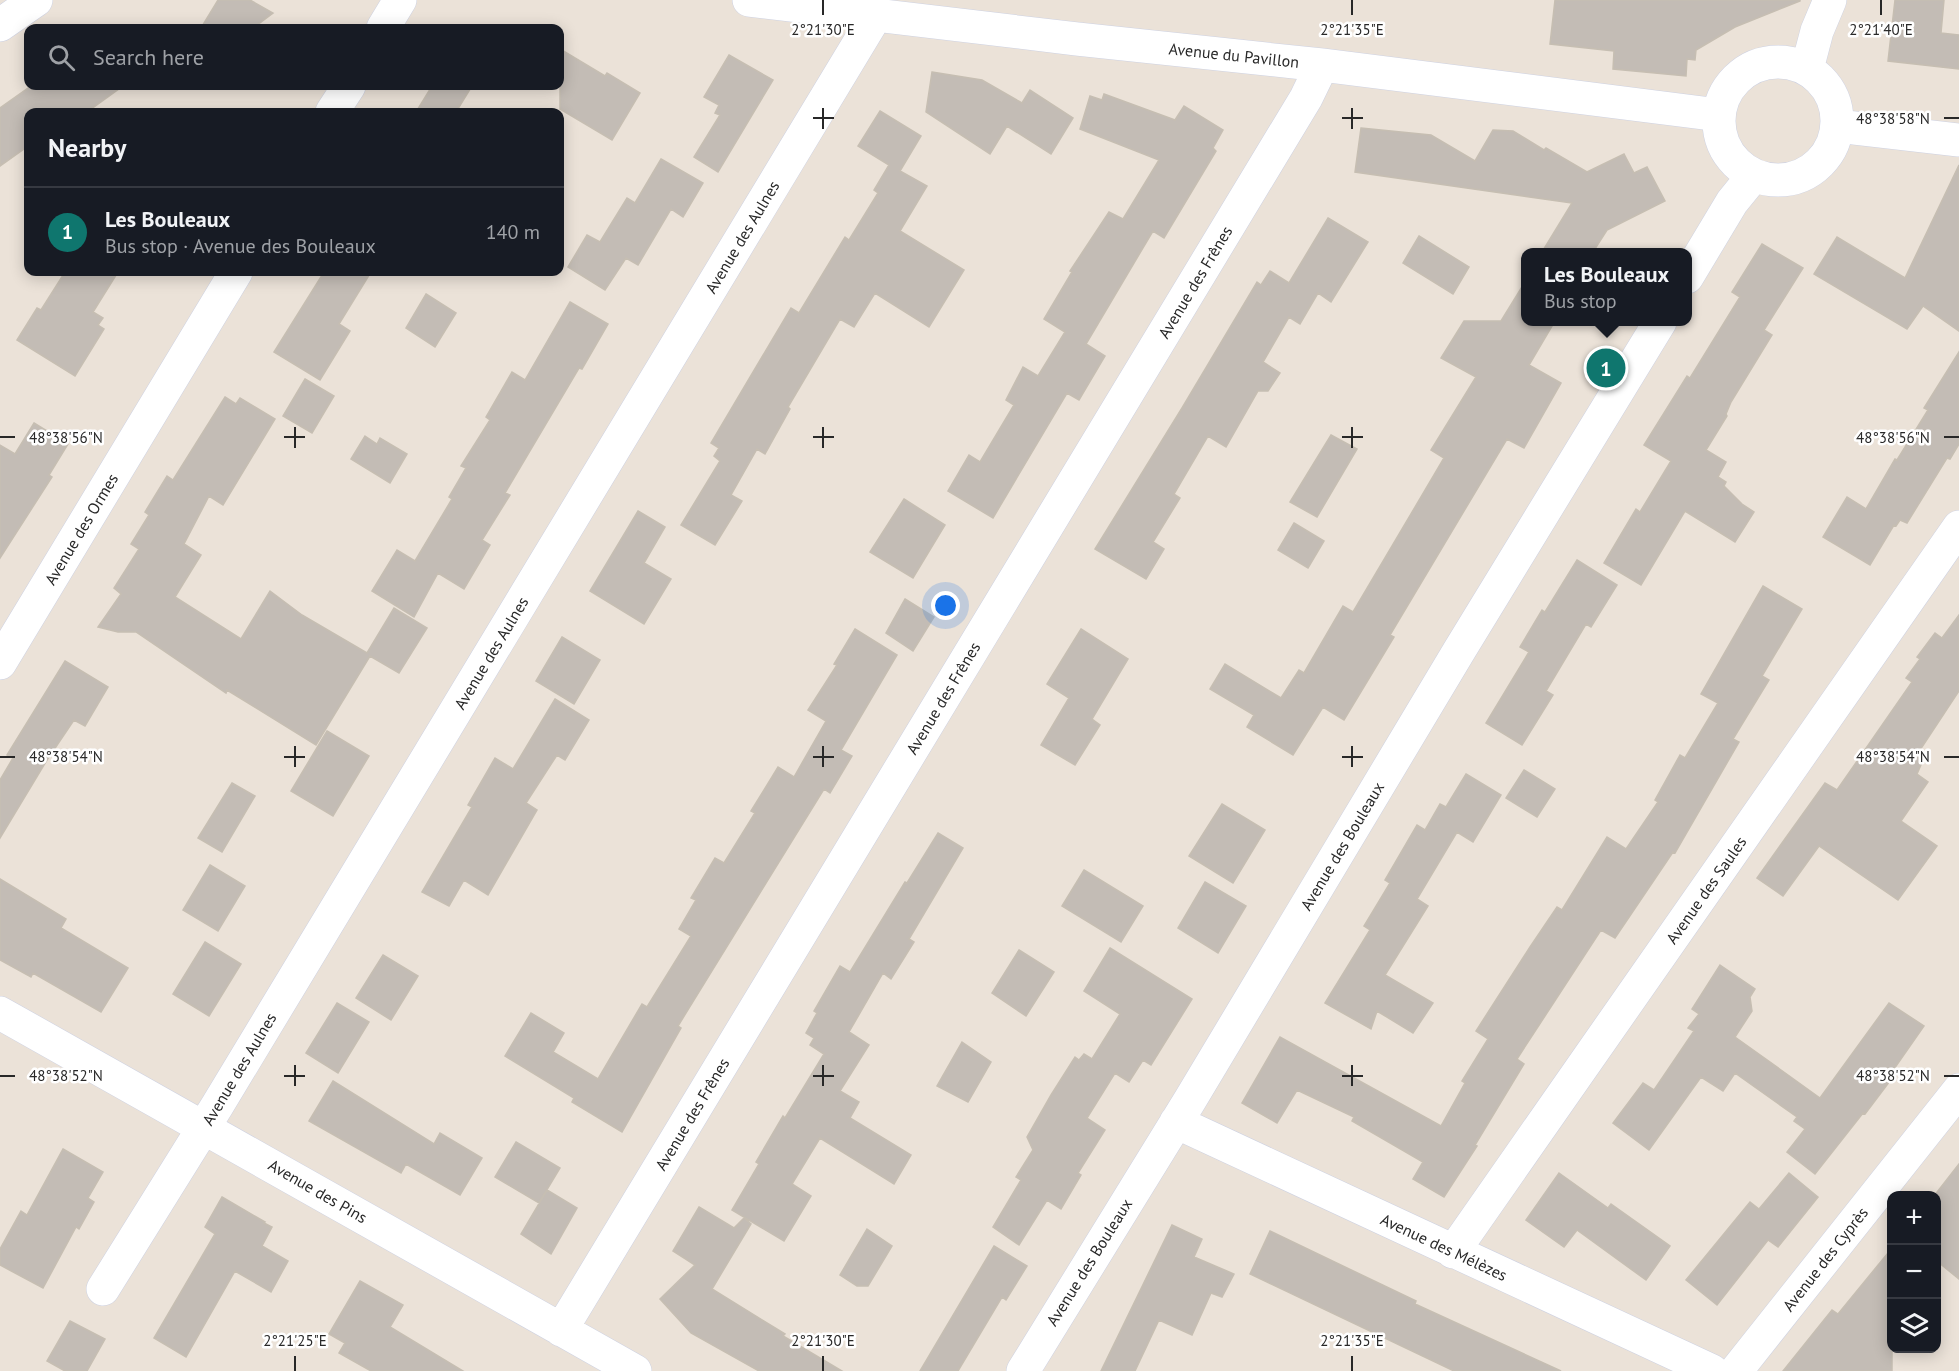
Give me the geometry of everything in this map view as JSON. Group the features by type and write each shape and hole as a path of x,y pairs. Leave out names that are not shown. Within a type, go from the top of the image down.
{"street":[{"path":"0,25 36,0"},
{"path":"385,24 400,0"},
{"name":"Avenue du Pavillon","path":"749,0 1322,65 1719,115"},
{"path":"1807,69 1817,31 1830,0"},
{"name":"Avenue des Aulnes","path":"103,1289 204,1127 876,15"},
{"path":"1769,63 1789,63 1807,69 1821,80 1837,109 1837,126 1833,144 1823,160 1808,173 1791,180 1772,181 1754,176 1738,166 1726,151 1720,134 1719,115 1724,96 1735,80 1751,69 1769,63"},
{"name":"Avenue des Frênes","path":"561,1330 1300,109 1322,65"},
{"path":"335,108 346,90"},
{"path":"1837,126 1959,140"},
{"path":"1692,269 1732,202 1754,176"},
{"name":"Avenue des Ormes","path":"0,663 234,276"},
{"name":"Avenue des Bouleaux","path":"1023,1371 1657,326"},
{"name":"Avenue des Saules","path":"1453,1252 1959,527"},
{"name":"Avenue des Pins","path":"0,1013 635,1371"},
{"name":"Avenue des Cyprès","path":"1736,1371 1959,1090"},
{"name":"Avenue des Mélèzes","path":"1176,1122 1712,1371"}],"building":[{"path":"218,0 250,0 273,13 258,24 203,24"},
{"path":"1555,0 1800,1 1735,27 1696,50 1695,60 1687,59 1686,76 1613,69 1614,51 1550,44"},
{"path":"1895,0 1944,0 1941,33 1959,35 1959,69 1888,61"},
{"path":"564,51 605,76 607,73 640,93 612,140 564,111 564,108 560,108 560,90 564,90"},
{"path":"729,55 773,80 718,172 694,157 720,115 715,113 719,105 704,97"},
{"path":"932,72 982,80 1022,103 1030,90 1073,118 1051,154 1007,126 990,154 926,112"},
{"path":"25,90 117,90 93,108 24,108 24,149 0,166 0,108"},
{"path":"430,90 470,90 458,108 418,108"},
{"path":"1104,94 1175,120 1184,106 1223,130 1213,148 1216,151 1164,238 1153,231 1086,344 1105,356 1079,400 1067,393 993,518 948,491 969,455 980,462 1014,405 1006,400 1023,367 1038,376 1065,332 1044,319 1072,272 1070,271 1109,212 1123,219 1159,160 1080,129 1090,96 1102,100"},
{"path":"880,111 921,136 900,171 927,186 900,231 964,270 929,327 875,293 854,327 840,319 788,407 790,409 765,454 757,449 731,495 742,501 715,545 681,525 720,461 714,456 719,448 711,443 791,308 799,313 845,237 849,240 878,193 874,190 889,165 858,146"},
{"path":"1361,128 1431,135 1475,161 1493,130 1513,131 1587,172 1624,154 1634,173 1647,167 1665,201 1607,230 1596,248 1544,248 1572,203 1355,172"},
{"path":"661,159 703,183 683,217 671,209 638,265 626,258 605,290 568,267 587,235 600,242 627,198 635,203"},
{"path":"1959,165 1959,331 1923,306 1907,329 1814,274 1837,237 1905,278"},
{"path":"1328,218 1368,242 1331,302 1318,293 1300,324 1289,317 1263,362 1280,373 1268,391 1258,391 1226,447 1208,436 1174,494 1180,498 1153,542 1164,549 1146,579 1095,549 1257,282 1261,285 1270,271 1289,283"},
{"path":"1419,236 1469,267 1453,294 1403,263"},
{"path":"1762,244 1803,268 1764,330 1772,335 1731,402 1727,416 1706,450 1726,462 1718,477 1726,482 1724,486 1742,504 1754,512 1735,542 1685,511 1641,585 1604,563 1636,509 1640,512 1671,461 1644,445 1687,376 1690,378 1740,297 1732,292"},
{"path":"62,276 116,276 93,312 103,318 98,325 104,329 75,376 17,340 37,308 41,310"},
{"path":"322,276 369,276 339,324 350,331 320,380 274,352"},
{"path":"1521,288 1521,326 1552,326 1529,365 1561,383 1524,448 1507,439 1390,635 1394,637 1344,720 1323,707 1293,755 1247,727 1254,715 1210,689 1225,664 1281,698 1299,670 1304,673 1343,606 1353,612 1444,458 1431,450 1476,377 1441,358 1464,321 1501,321"},
{"path":"426,294 456,313 435,347 406,328"},
{"path":"570,302 608,324 582,369 579,368 505,493 510,495 482,540 490,545 464,589 438,573 414,617 372,591 397,550 415,561 452,499 449,497 466,468 461,466 490,420 486,417 512,372 525,380"},
{"path":"1959,352 1959,444 1950,459 1947,458 1907,523 1900,520 1896,526 1894,525 1870,565 1823,537 1847,497 1866,509 1895,459 1897,460 1928,410 1924,408"},
{"path":"305,379 334,396 312,433 283,416"},
{"path":"225,397 236,404 240,398 275,419 223,505 209,496 184,544 201,555 175,597 241,639 270,591 302,615 367,653 394,608 427,628 399,673 370,656 316,745 227,690 226,693 136,632 118,632 98,627 121,594 114,588 139,549 131,544 149,515 145,512 167,476 173,480"},
{"path":"34,423 68,444 49,475 52,477 0,558 0,445 15,454"},
{"path":"1331,435 1357,449 1317,517 1290,502"},
{"path":"365,436 377,444 380,438 407,454 390,483 351,459"},
{"path":"904,499 945,525 913,578 870,552"},
{"path":"638,511 665,527 644,563 671,579 644,624 590,591"},
{"path":"1294,523 1324,541 1308,568 1278,550"},
{"path":"1577,560 1617,585 1591,627 1586,624 1546,691 1553,695 1522,745 1486,723 1529,652 1520,647 1542,610 1545,612"},
{"path":"1763,586 1802,609 1762,676 1769,680 1733,739 1739,742 1675,853 1673,852 1615,938 1601,930 1517,1059 1524,1064 1475,1145 1477,1146 1444,1197 1413,1179 1423,1162 1352,1121 1354,1117 1297,1090 1277,1123 1242,1103 1280,1037 1441,1126 1465,1083 1462,1081 1488,1039 1476,1031 1530,947 1557,907 1562,910 1607,837 1626,849 1658,802 1655,800 1680,755 1685,758 1718,703 1701,694"},
{"path":"905,599 934,617 913,651 886,633"},
{"path":"1959,615 1959,691 1918,753 1924,758 1917,774 1928,782 1901,821 1937,846 1898,900 1819,846 1783,896 1757,878 1825,783 1837,790 1912,682 1906,678 1920,659 1917,657 1935,633 1942,638"},
{"path":"855,629 897,655 841,750 852,756 830,793 824,789 678,1026 681,1028 622,1132 572,1102 574,1098 505,1056 531,1013 564,1033 553,1052 598,1079 642,1004 647,1007 691,936 679,929 696,900 691,898 715,858 724,863 755,813 751,811 778,767 794,777 826,721 808,710 837,665 834,664"},
{"path":"1081,629 1128,659 1092,719 1100,725 1075,765 1041,745 1069,698 1047,684"},
{"path":"562,637 600,660 574,704 536,681"},
{"path":"65,661 108,687 85,726 74,720 0,838 0,780 13,758 7,755"},
{"path":"555,699 589,720 565,760 557,755 526,803 537,810 488,895 464,880 449,906 422,892 472,807 468,805 495,758 513,769"},
{"path":"327,731 369,756 333,816 291,791"},
{"path":"1524,770 1555,789 1537,817 1506,798"},
{"path":"1466,774 1501,795 1473,842 1457,832 1417,899 1428,906 1385,975 1433,1003 1413,1033 1377,1011 1371,1029 1325,1003 1370,930 1364,926 1390,883 1385,880 1417,825 1425,830 1440,804 1446,807"},
{"path":"232,783 255,796 222,852 198,838"},
{"path":"1222,804 1265,830 1233,883 1189,856"},
{"path":"938,833 963,848 909,939 914,942 891,979 883,973 849,1032 869,1045 840,1091 859,1102 850,1118 911,1155 894,1184 820,1138 792,1184 811,1196 784,1241 732,1210 783,1116 785,1118 824,1054 810,1045 814,1038 806,1033 817,1013 814,1011 840,966 850,972"},
{"path":"210,865 245,886 218,931 183,910"},
{"path":"1084,870 1143,906 1121,942 1062,906"},
{"path":"0,879 66,919 61,928 128,968 101,1012 33,973 31,977 0,960"},
{"path":"1205,882 1246,906 1218,953 1178,928"},
{"path":"205,942 241,964 209,1016 173,994"},
{"path":"1110,948 1192,999 1151,1065 1143,1060 1129,1082 1115,1073 1087,1118 1105,1130 1078,1173 1081,1175 1061,1209 1047,1200 1019,1245 993,1227 1021,1180 1016,1177 1033,1150 1027,1137 1051,1095 1075,1057 1079,1060 1084,1054 1092,1059 1120,1014 1084,991"},
{"path":"1019,950 1054,972 1026,1016 992,993"},
{"path":"383,955 418,976 391,1020 356,998"},
{"path":"1720,965 1755,989 1750,997 1752,1011 1735,1037 1820,1098 1889,1003 1924,1026 1887,1079 1890,1081 1815,1174 1787,1152 1805,1129 1794,1121 1797,1117 1735,1073 1723,1091 1701,1077 1649,1150 1613,1123 1643,1083 1654,1090 1694,1031 1688,1028 1699,1014 1692,1009"},
{"path":"337,1003 369,1022 338,1073 306,1053"},
{"path":"962,1042 991,1062 968,1102 937,1086"},
{"path":"333,1081 434,1144 440,1133 482,1158 460,1195 406,1164 401,1173 309,1121"},
{"path":"516,1142 560,1168 539,1203 495,1177"},
{"path":"63,1149 103,1172 88,1198 94,1202 79,1229 76,1227 43,1288 0,1265 0,1249 21,1211 27,1215"},
{"path":"1959,1164 1959,1279 1941,1264 1941,1191 1938,1191"},
{"path":"1559,1173 1608,1208 1611,1204 1670,1246 1646,1280 1577,1230 1564,1247 1526,1220"},
{"path":"1789,1173 1818,1197 1778,1247 1768,1240 1717,1305 1686,1280 1750,1202 1759,1209"},
{"path":"547,1190 577,1208 551,1254 521,1234"},
{"path":"222,1197 272,1227 262,1246 288,1261 271,1292 235,1271 186,1357 154,1338 215,1234 205,1227"},
{"path":"699,1207 734,1228 744,1218 751,1224 712,1289 785,1334 783,1336 842,1371 759,1371 691,1333 660,1299 695,1265 673,1251"},
{"path":"1172,1225 1202,1239 1194,1257 1234,1274 1222,1297 1211,1293 1192,1335 1159,1320 1135,1371 1101,1371"},
{"path":"867,1229 892,1246 868,1286 857,1286 840,1275"},
{"path":"1270,1231 1416,1301 1415,1304 1561,1371 1454,1371 1250,1274"},
{"path":"994,1246 1027,1266 1006,1300 1002,1297 958,1371 920,1371"},
{"path":"1887,1254 1887,1353 1892,1353 1892,1371 1783,1371 1832,1310 1838,1314"},
{"path":"360,1281 403,1305 390,1327 463,1371 371,1371 339,1353 345,1343 329,1334"},
{"path":"70,1321 105,1339 87,1371 65,1371 47,1361"}],"place":[{"name":"Les Bouleaux","path":"1606,368"}]}
